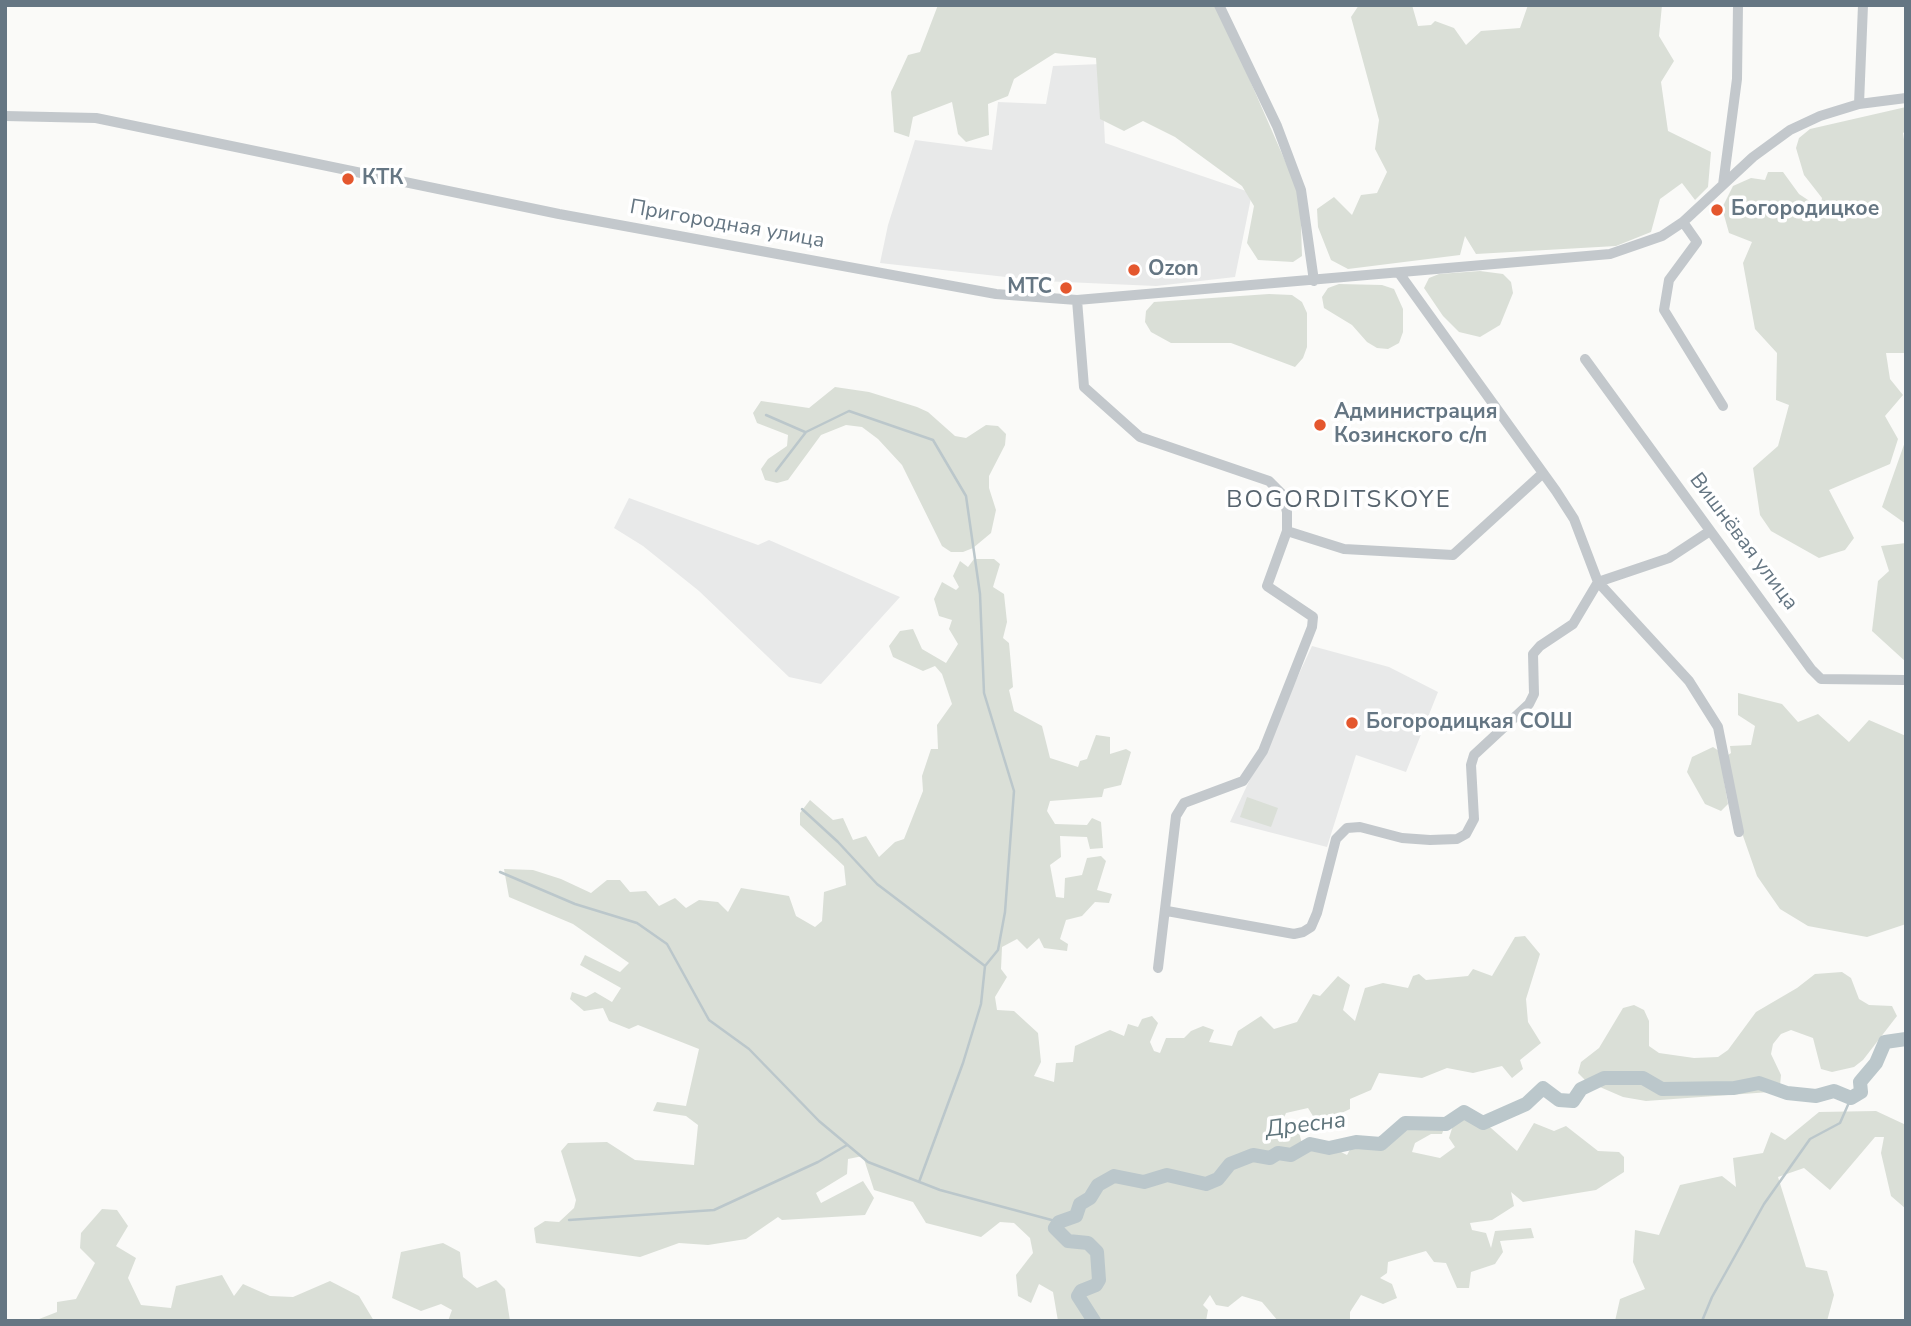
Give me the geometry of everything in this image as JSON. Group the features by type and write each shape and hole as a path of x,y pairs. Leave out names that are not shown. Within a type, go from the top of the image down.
{"street":[{"path":"1219,5 1277,126 1301,190 1314,281"},
{"path":"1723,185 1737,79 1738,5"},
{"path":"1859,104 1863,5"},
{"name":"Пригородная улица","path":"5,116 96,118 372,177 996,294 1077,300 1611,254 1662,236 1684,222 1753,157 1790,130 1820,116 1859,104 1906,98"},
{"path":"1684,222 1697,242 1669,280 1664,310 1723,406"},
{"path":"1399,273 1574,519 1598,582 1689,681 1718,727 1739,832"},
{"path":"1077,300 1084,387 1140,437 1269,481 1285,500 1287,531 1266,586 1313,617 1312,627 1263,751 1243,781 1184,803 1176,816 1167,911 1158,968"},
{"name":"Вишнёвая улица","path":"1585,359 1811,670 1821,679 1905,680"},
{"path":"1287,531 1344,549 1453,555 1543,472"},
{"path":"1167,911 1294,934 1303,932 1311,927 1317,913 1336,839 1347,828 1360,827 1402,838 1430,840 1457,839 1466,834 1474,818 1471,765 1474,755 1529,704 1534,694 1533,654 1540,646 1573,624 1598,582 1669,558 1710,531"}],"shaded area":[{"path":"938,5 1217,5 1300,195 1302,256 1293,262 1258,260 1247,243 1254,206 1242,186 1175,137 1143,121 1124,131 1100,119 1096,58 1055,53 1014,79 1008,96 988,104 989,135 966,142 958,134 952,102 913,117 909,137 894,132 891,92 908,55 920,52"},
{"path":"1359,5 1412,5 1418,26 1431,25 1435,21 1454,28 1466,45 1481,31 1520,28 1528,5 1662,5 1659,36 1674,61 1661,82 1668,131 1711,152 1708,187 1695,200 1682,183 1660,199 1651,232 1616,246 1476,254 1465,236 1460,255 1348,269 1331,260 1318,227 1317,209 1334,197 1352,215 1361,195 1377,193 1387,172 1375,149 1379,120 1351,17"},
{"path":"1101,64 1105,143 1252,193 1235,277 1156,286 1042,281 880,263 888,225 915,140 992,150 998,102 1046,104 1053,66"},
{"path":"1906,107 1906,131 1903,133 1906,153 1906,353 1886,353 1890,379 1903,395 1885,416 1898,439 1890,464 1829,490 1854,538 1845,550 1819,558 1771,531 1760,515 1753,468 1778,446 1789,405 1776,400 1777,353 1755,329 1743,263 1752,242 1729,233 1722,208 1733,186 1751,178 1765,180 1768,172 1783,172 1799,194 1820,208 1822,198 1804,175 1796,148 1799,138 1810,129"},
{"path":"1480,271 1503,274 1511,282 1513,293 1500,325 1480,337 1459,332 1443,316 1424,288 1429,278 1439,274"},
{"path":"1339,284 1382,285 1394,289 1403,309 1403,332 1399,343 1388,349 1377,348 1367,342 1352,325 1324,308 1322,297 1328,288"},
{"path":"1269,294 1292,295 1302,302 1307,313 1307,347 1303,358 1295,367 1231,343 1171,343 1151,332 1145,322 1146,311 1154,302"},
{"path":"835,387 869,392 917,407 928,412 955,436 966,438 986,425 998,426 1006,434 1005,445 989,476 989,488 996,510 991,533 973,548 963,552 951,552 942,546 902,465 878,439 862,427 846,425 821,435 788,480 777,483 765,480 761,469 768,459 787,446 788,435 757,423 753,413 761,401 809,408"},
{"path":"1906,439 1906,524 1882,507"},
{"path":"629,498 758,545 769,540 900,597 821,684 789,677 699,591 643,546 614,528"},
{"path":"1906,543 1906,662 1872,631 1878,581 1889,571 1881,546"},
{"path":"974,559 994,559 1000,564 993,587 1004,594 1007,622 1003,638 1009,643 1013,687 1009,690 1014,711 1042,726 1050,758 1078,767 1080,761 1087,759 1096,735 1110,737 1110,754 1126,749 1131,752 1121,785 1104,789 1102,797 1050,801 1047,811 1055,824 1087,825 1092,818 1101,822 1103,848 1090,849 1087,837 1060,836 1061,857 1050,865 1056,897 1064,898 1065,878 1082,875 1087,858 1101,856 1106,861 1097,890 1112,894 1109,903 1095,902 1082,916 1066,920 1060,939 1068,944 1067,951 1044,948 1039,938 1027,949 1017,939 1002,947 1001,969 1007,977 995,997 997,1010 1014,1011 1038,1033 1041,1062 1034,1076 1054,1082 1056,1063 1073,1062 1075,1046 1110,1030 1124,1036 1128,1024 1138,1027 1142,1019 1152,1016 1158,1023 1150,1042 1154,1051 1160,1053 1166,1038 1184,1038 1191,1031 1203,1026 1214,1030 1209,1042 1232,1046 1238,1031 1261,1016 1274,1029 1297,1022 1313,994 1320,996 1338,976 1350,985 1343,1010 1355,1021 1365,988 1383,983 1408,988 1413,976 1419,974 1426,980 1468,976 1473,969 1492,976 1515,937 1525,936 1540,954 1526,999 1528,1022 1541,1043 1520,1060 1523,1069 1512,1078 1502,1066 1473,1073 1447,1068 1422,1078 1379,1073 1371,1090 1350,1099 1350,1109 1318,1124 1308,1108 1286,1113 1281,1124 1299,1132 1302,1144 1323,1143 1347,1155 1353,1144 1373,1150 1398,1127 1416,1124 1421,1129 1437,1120 1445,1125 1442,1134 1431,1134 1415,1143 1412,1152 1440,1158 1455,1147 1449,1138 1454,1122 1467,1114 1491,1128 1517,1151 1534,1123 1554,1131 1566,1126 1598,1151 1619,1152 1624,1157 1624,1172 1596,1190 1523,1202 1511,1192 1514,1206 1492,1220 1470,1223 1472,1230 1486,1233 1491,1248 1495,1231 1531,1228 1534,1238 1500,1241 1503,1252 1495,1264 1471,1272 1469,1288 1457,1288 1446,1263 1434,1262 1426,1251 1388,1262 1387,1273 1380,1278 1392,1284 1397,1298 1383,1304 1361,1295 1350,1312 1350,1321 1278,1321 1262,1302 1242,1296 1228,1307 1216,1305 1210,1295 1203,1305 1208,1310 1206,1321 1058,1321 1053,1292 1039,1284 1031,1303 1018,1296 1016,1275 1033,1253 1030,1238 1014,1223 1000,1222 981,1237 926,1223 913,1202 874,1190 863,1156 848,1159 847,1174 816,1193 821,1203 863,1181 874,1198 865,1215 782,1220 778,1217 746,1239 708,1245 679,1243 640,1257 536,1243 534,1228 545,1221 559,1222 574,1208 576,1200 561,1151 568,1143 607,1142 635,1160 694,1165 698,1125 686,1116 653,1111 657,1102 686,1106 699,1049 638,1025 629,1029 609,1021 603,1008 584,1011 570,999 572,992 586,997 595,992 612,1002 621,988 580,965 585,955 620,972 629,963 573,924 509,897 504,869 533,870 591,893 607,880 620,880 630,892 646,891 659,906 675,898 686,908 699,900 718,902 728,912 741,888 789,896 796,916 815,927 822,921 824,892 846,885 844,866 800,825 800,813 810,800 833,820 843,818 853,840 866,836 879,857 895,842 904,839 923,791 922,776 931,749 938,749 937,725 952,704 942,674 935,666 923,671 893,657 889,646 900,631 913,629 922,649 946,663 958,644 949,629 952,620 939,616 934,599 942,582 956,590 959,587 953,576 960,561 968,567"},
{"name":"Богородицкая СОШ","path":"1312,646 1389,667 1438,692 1406,772 1356,755 1327,847 1230,822"},
{"path":"1738,693 1782,704 1798,722 1818,714 1849,742 1869,720 1906,736 1906,924 1867,937 1808,926 1780,909 1757,876 1742,833 1728,755 1731,753 1730,746 1751,745 1755,726 1738,715"},
{"path":"1713,747 1719,751 1728,804 1721,811 1705,804 1687,772 1692,757"},
{"path":"1247,797 1278,808 1271,827 1240,817"},
{"path":"1842,972 1851,978 1859,999 1869,1005 1892,1006 1897,1016 1863,1060 1854,1067 1832,1072 1821,1069 1813,1038 1791,1030 1781,1034 1773,1044 1771,1054 1781,1075 1780,1086 1770,1092 1646,1101 1623,1097 1586,1081 1578,1073 1581,1062 1599,1048 1623,1008 1634,1005 1644,1010 1649,1021 1649,1046 1659,1053 1694,1058 1718,1057 1728,1050 1756,1012 1815,974"},
{"path":"1876,1111 1906,1125 1906,1209 1891,1196 1881,1153 1884,1137 1875,1137 1830,1190 1804,1168 1778,1177 1806,1267 1827,1271 1834,1295 1827,1321 1615,1321 1620,1299 1645,1289 1633,1262 1635,1230 1659,1235 1680,1185 1722,1176 1736,1187 1733,1158 1763,1153 1771,1132 1785,1140 1819,1112"},
{"path":"102,1209 117,1210 128,1226 116,1246 136,1258 128,1278 141,1305 171,1308 176,1286 222,1275 234,1296 243,1284 270,1296 293,1297 330,1281 359,1296 374,1321 34,1321 57,1312 57,1302 76,1299 95,1263 80,1248 81,1233"},
{"path":"443,1243 460,1252 463,1277 477,1288 496,1280 505,1289 510,1321 448,1321 452,1310 441,1304 421,1311 392,1298 401,1252"}],"waterway":[{"path":"776,471 806,432 849,411 933,440 966,496 980,594 984,693 1014,791 1005,912 998,950 985,966"},
{"path":"766,415 805,432"},
{"path":"802,809 838,842 877,884 985,966 981,1004 963,1063 919,1182"},
{"path":"500,872 575,904 637,923 667,944 709,1020 749,1049 819,1121 868,1162 940,1190 1059,1222"},
{"name":"Дресна","path":"1094,1321 1078,1296 1081,1291 1096,1285 1099,1280 1097,1252 1088,1243 1068,1241 1055,1228 1059,1222 1076,1216 1080,1204 1090,1198 1098,1185 1114,1176 1144,1182 1167,1175 1206,1184 1218,1179 1230,1164 1253,1155 1270,1158 1278,1153 1291,1155 1310,1144 1329,1148 1356,1142 1381,1144 1405,1123 1446,1124 1464,1112 1483,1123 1526,1104 1543,1088 1559,1100 1573,1101 1581,1089 1604,1078 1643,1078 1662,1089 1734,1088 1759,1083 1787,1093 1816,1096 1834,1091 1851,1098 1861,1092 1860,1082 1876,1063 1885,1042 1906,1039"},
{"path":"1702,1321 1712,1297 1764,1204 1810,1139 1840,1123 1851,1098"},
{"path":"569,1220 714,1210 818,1162 847,1145"}],"place":[{"name":"КТК","path":"348,179"},
{"name":"Богородицкое","path":"1717,210"},
{"name":"Ozon","path":"1134,270"},
{"name":"МТС","path":"1066,288"},
{"name":"Администрация Козинского с/п","path":"1320,425"},
{"name":"Богородицкая СОШ","path":"1352,723"}],"district":[{"name":"BOGORDITSKOYE","path":"1339,501"}]}
